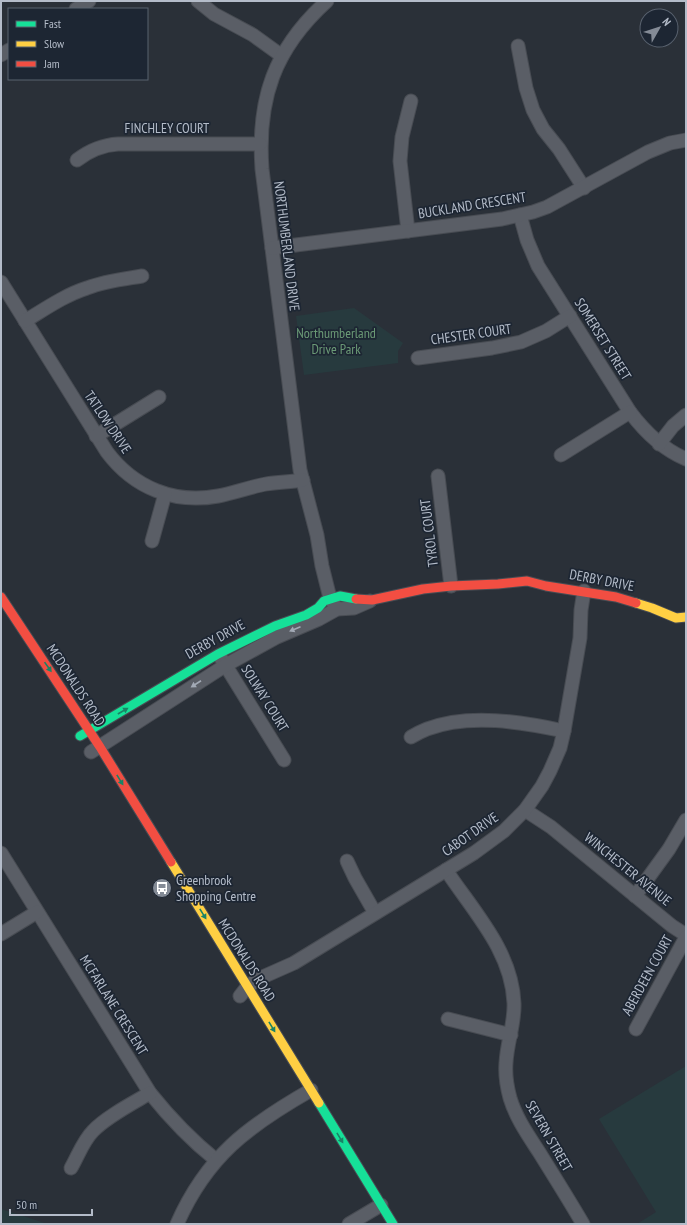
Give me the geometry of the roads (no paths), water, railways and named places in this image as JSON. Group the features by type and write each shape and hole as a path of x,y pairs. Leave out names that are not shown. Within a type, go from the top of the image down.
{"main road":[{"name":"DERBY DRIVE","path":"372,600 423,589 499,584"},
{"name":"DERBY DRIVE","path":"546,586 587,591 616,597 652,608 676,618 686,617"},
{"name":"MCDONALDS ROAD","path":"1,598 5,612 25,642 64,709"},
{"name":"DERBY DRIVE","path":"88,744 90,730 218,654 275,626 312,612 324,601 335,601"},
{"name":"MCDONALDS ROAD","path":"5,612 53,674 90,730 88,744 243,993 303,1094 377,1207 383,1224"},
{"name":"MCDONALDS ROAD","path":"358,1184 393,1224"}],"street":[{"path":"78,8 89,1"},
{"path":"198,1 214,14 285,52"},
{"name":"NORTHUMBERLAND DRIVE","path":"327,1 306,21 285,52 268,90 260,144 301,475 317,535 322,566 335,601"},
{"path":"518,46 526,88 533,110 543,129 559,149 584,188"},
{"path":"408,231 400,161 402,136 411,101"},
{"name":"BUCKLAND CRESCENT","path":"272,248 502,219 520,215 546,207 584,188 648,152 670,143 686,140"},
{"name":"FINCHLEY COURT","path":"78,160 100,146 118,144 260,144"},
{"name":"SOMERSET STREET","path":"520,215 532,255 630,412 659,444 686,459"},
{"path":"25,321 57,302 88,287 142,276"},
{"name":"TATLOW DRIVE","path":"1,282 96,436 113,460 130,477 165,494 181,497 206,498 301,475"},
{"name":"CHESTER COURT","path":"418,358 515,344 533,338 570,316"},
{"path":"96,436 159,398"},
{"path":"561,455 630,412"},
{"path":"659,444 673,426 686,415"},
{"name":"TYROL COURT","path":"438,476 451,586"},
{"path":"152,541 165,494"},
{"name":"DERBY DRIVE","path":"499,584 536,589 546,586"},
{"name":"CABOT DRIVE","path":"243,993 258,979 294,963 491,841 514,822 527,807 542,786 560,748 580,638 581,610 587,591"},
{"name":"DERBY DRIVE","path":"88,744 277,637 319,619 335,601 354,608 372,600"},
{"name":"DERBY DRIVE","path":"652,608 686,610"},
{"name":"SOLWAY COURT","path":"218,654 284,760"},
{"path":"411,737 426,729 437,726 469,721 489,720 514,722 564,731"},
{"name":"WINCHESTER AVENUE","path":"527,807 686,936"},
{"path":"635,896 669,849 686,820"},
{"name":"MCFARLANE CRESCENT","path":"1,853 150,1093 172,1121 216,1160"},
{"path":"347,861 375,913"},
{"name":"SEVERN STREET","path":"449,868 463,887 469,901 498,947 510,974 514,1003 511,1035 506,1058 506,1076 515,1112 584,1224"},
{"path":"1,934 37,912"},
{"name":"ABERDEEN COURT","path":"636,1029 686,936"},
{"path":"448,1019 511,1035"},
{"path":"72,1168 84,1142 93,1131 101,1124 150,1093"},
{"path":"176,1224 191,1194 216,1160 255,1125 303,1094"},
{"path":"349,1224 377,1207"}],"place":[{"name":"Greenbrook Shopping Centre","path":"162,888"}],"park label":[{"name":"Northumberland Drive Park","path":"336,342"}]}
